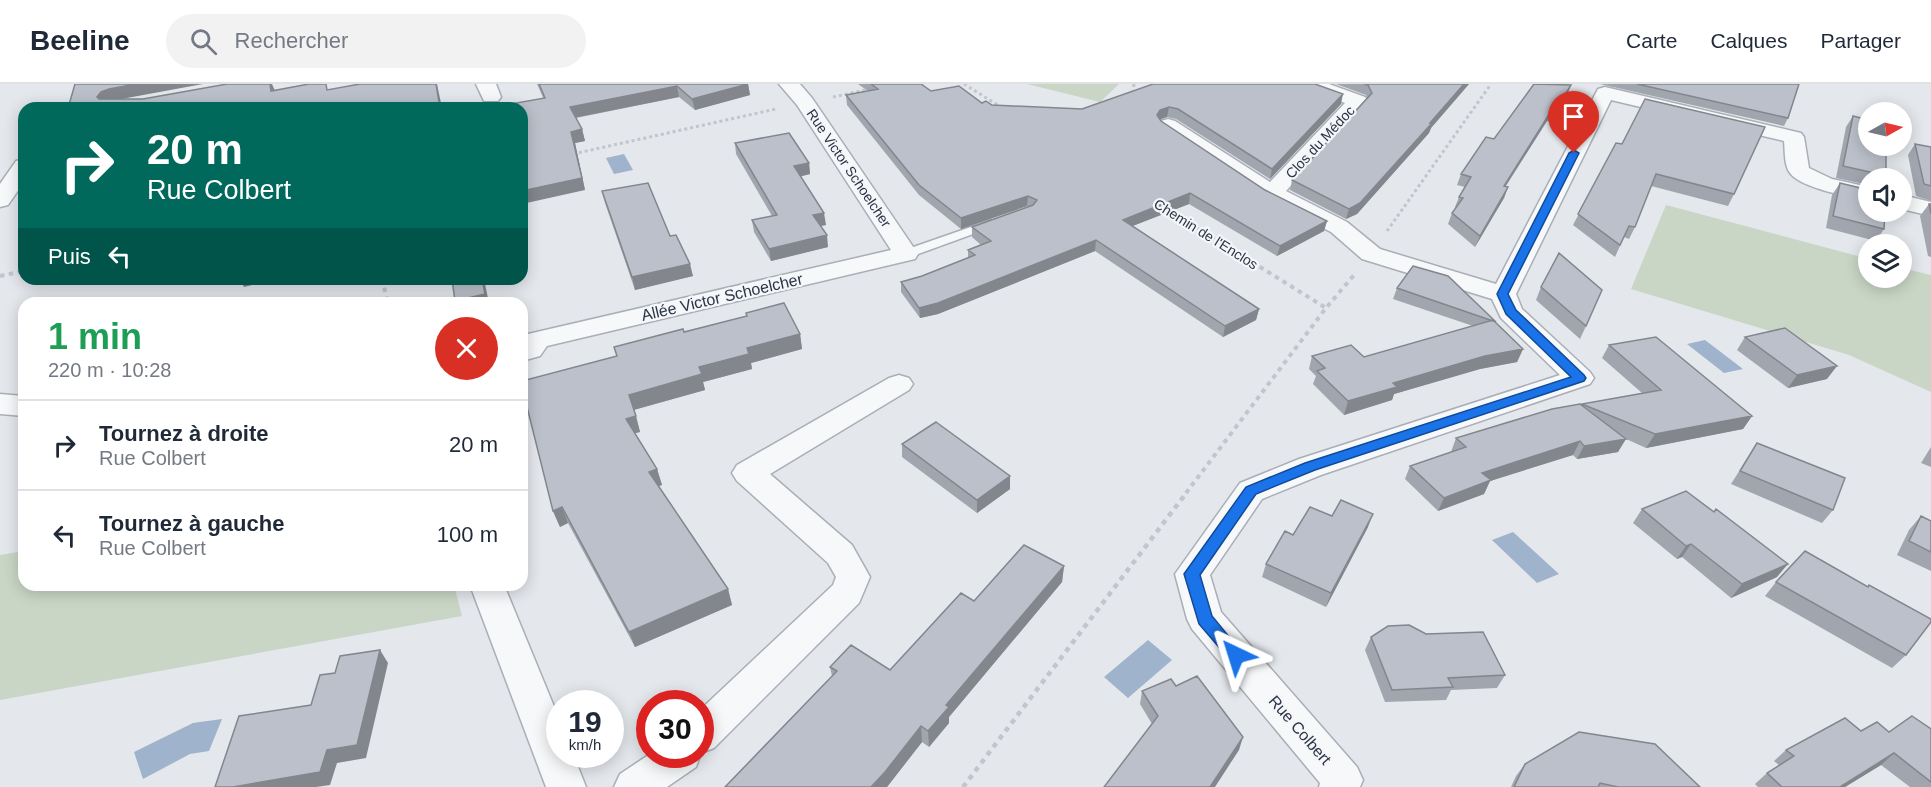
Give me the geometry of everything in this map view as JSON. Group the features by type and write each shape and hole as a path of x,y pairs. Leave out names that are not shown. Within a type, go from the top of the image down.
{"street":[{"name":"Rue Victor Schoelcher","path":"789,84 805,102 906,254"},
{"name":"Clos du Médoc","path":"1272,193 1358,101 1311,84"},
{"path":"1503,294 1605,93 1794,137 1799,171 1825,184 1858,192"},
{"name":"Clos du Médoc","path":"1168,125 1272,193 1339,227 1371,254 1503,294"},
{"path":"0,200 18,174"},
{"path":"1912,204 1931,209"},
{"name":"Allée Victor Schoelcher","path":"528,341 906,254"},
{"name":"Rue Colbert","path":"1339,787 1343,780 1205,619 1192,574 1251,491 1310,466 1580,378 1510,312 1503,294"},
{"path":"714,722 847,593 853,577 840,554 748,472 899,384"},
{"path":"0,404 18,406"},
{"path":"489,591 566,787"},
{"path":"634,787 662,768"}],"lane":[{"path":"906,254 1006,219"}],"path":[{"path":"964,84 1004,109"},
{"path":"963,787 1326,308 1371,254 1491,84"},
{"path":"567,155 873,89"},
{"name":"Chemin de l'Enclos","path":"1165,208 1326,308"},
{"path":"0,276 18,272"}],"green space":[{"path":"1027,84 1119,84 1100,102"},
{"path":"1666,205 1858,256 1858,288 1912,288 1912,270 1931,275 1931,392 1849,355 1631,289"},
{"path":"18,552 18,591 456,591 462,616 0,700 0,555"}],"water":[{"path":"624,154 633,170 614,174 606,158"},
{"path":"1705,340 1743,369 1724,373 1687,344"},
{"path":"1513,532 1559,574 1537,583 1492,540"},
{"path":"1148,640 1172,660 1128,698 1104,677"},
{"path":"222,719 209,751 190,754 143,779 134,752 193,723"}],"building":[{"path":"75,84 136,84 109,89 101,92 97,97 99,99 143,99 227,84 270,84 271,91 309,84 326,84 327,90 360,84 436,84 439,102 70,102"},
{"path":"539,84 748,84 692,99 677,86 570,107 582,129 571,132 582,178 528,190 528,102 523,102 545,98"},
{"path":"871,84 921,84 931,91 959,86 982,103 986,101 992,105 1082,109 1153,84 1315,84 1343,94 1272,169 1178,109 1169,107 1160,110 1157,115 1161,121 1265,190 1327,221 1280,246 1190,193 1123,220 1259,309 1225,326 1096,240 938,303 919,308 901,282 975,255 968,250 991,241 972,227 1033,205 1037,200 1028,196 961,218 919,185 846,95 878,89"},
{"path":"1364,84 1464,84 1360,203 1349,209 1292,180 1372,93 1368,85"},
{"path":"1534,84 1571,85 1555,112 1551,111 1504,186 1508,187 1480,236 1452,213 1463,198 1459,197 1471,177 1461,174 1486,137 1494,139"},
{"path":"1637,84 1799,84 1788,118"},
{"path":"1645,99 1765,127 1734,194 1656,174 1635,227 1629,226 1620,245 1578,214 1616,143 1622,144"},
{"path":"1853,116 1858,117 1858,156 1886,156 1886,168 1858,169 1843,166"},
{"path":"789,133 809,163 794,166 824,213 813,215 827,235 769,249 752,220 777,215 735,143"},
{"path":"1915,144 1931,147 1931,186 1924,184"},
{"path":"648,183 670,236 676,235 690,264 632,277 602,191"},
{"path":"1840,183 1858,187 1858,222 1884,222 1884,229 1833,216"},
{"path":"1559,253 1602,290 1586,326 1541,287"},
{"path":"1413,266 1448,276 1496,322 1397,288"},
{"path":"453,285 483,285 485,294 454,297"},
{"path":"784,303 800,334 747,348 749,354 699,367 702,374 629,395 636,416 626,419 657,469 649,472 728,589 629,632 562,507 553,511 528,411 528,379 617,356 614,347 683,329 684,332 747,316 746,313"},
{"path":"1493,320 1523,349 1485,356 1393,383 1397,387 1348,401 1317,371 1325,368 1312,356 1351,345 1364,357"},
{"path":"1785,328 1837,366 1797,375 1745,337"},
{"path":"1656,337 1752,416 1655,434 1582,404 1661,390 1609,345"},
{"path":"1580,404 1626,439 1584,446 1580,441 1482,473 1491,480 1444,498 1410,466 1466,447 1456,438 1552,409"},
{"path":"936,422 1010,476 977,500 902,444"},
{"path":"1757,443 1845,478 1833,510 1740,471"},
{"path":"1686,491 1714,512 1716,509 1788,564 1742,584 1691,544 1686,546 1642,509"},
{"path":"1341,500 1373,514 1331,593 1266,564 1285,531 1293,535 1310,507 1332,516"},
{"path":"1921,516 1931,521 1931,552 1909,541"},
{"path":"1024,545 1064,566 946,705 949,707 928,731 921,726 871,787 725,787 837,671 830,667 851,645 890,670 961,593 974,601"},
{"path":"1805,551 1931,619 1906,655 1776,582"},
{"path":"1409,625 1426,634 1483,632 1505,675 1448,678 1453,687 1392,690 1371,637 1388,626"},
{"path":"380,650 357,745 327,750 320,772 233,787 215,787 239,716 311,705 320,675 335,673 340,656"},
{"path":"1197,676 1243,737 1210,787 1104,787 1158,716 1142,691 1171,679 1176,686"},
{"path":"1912,716 1931,729 1931,782 1894,753 1840,787 1782,787 1767,773 1794,756 1786,750 1845,718 1861,731 1877,722 1889,732"},
{"path":"1579,732 1655,744 1700,787 1618,787 1600,783 1598,787 1514,787 1525,764"}],"route":[{"path":"1236,655 1205,619 1192,574 1251,491 1310,466 1580,378 1510,312 1503,294 1574,153"}]}
